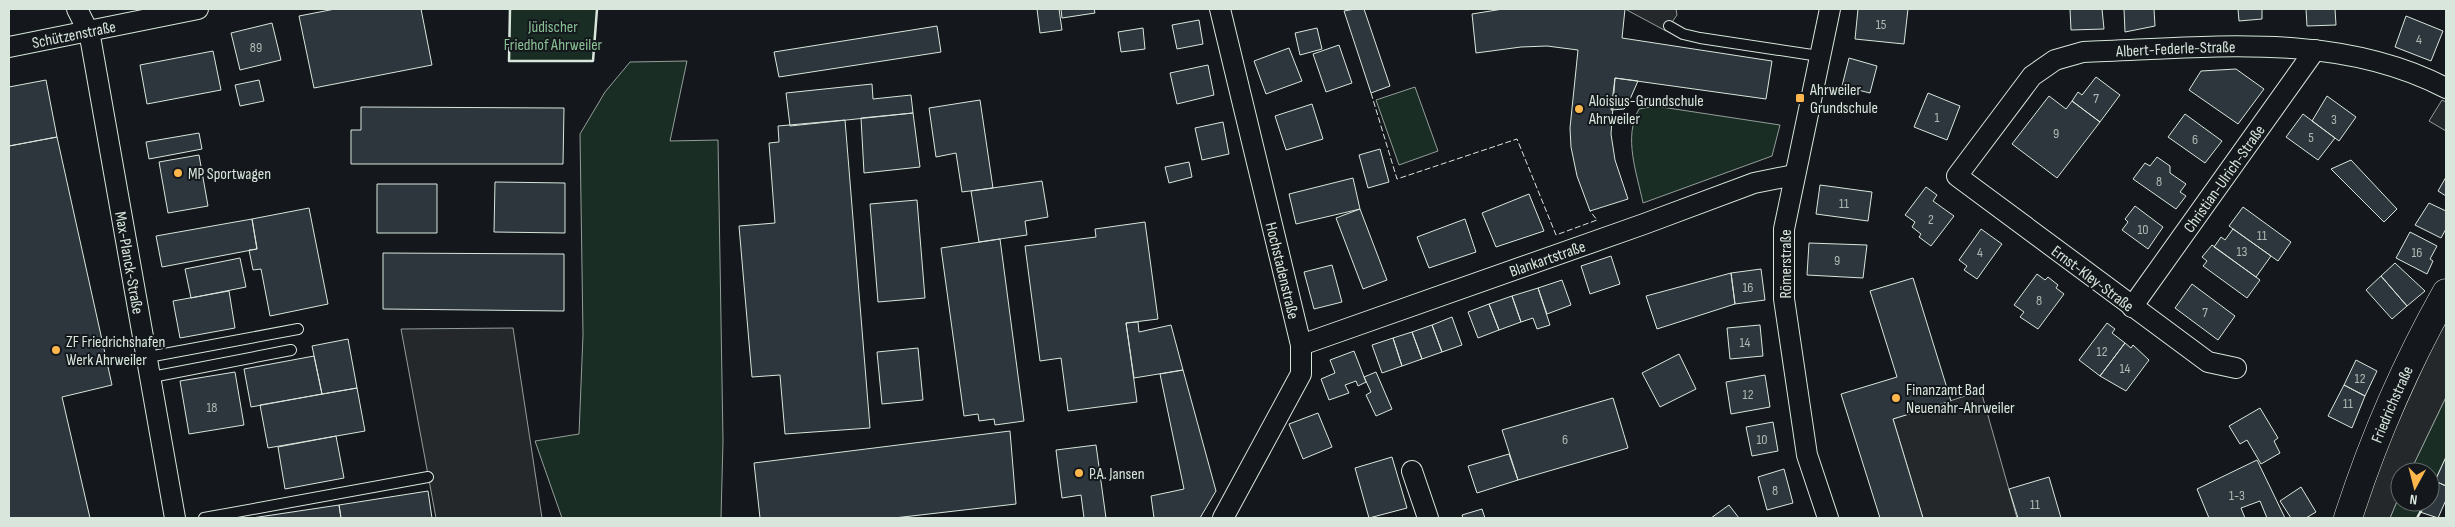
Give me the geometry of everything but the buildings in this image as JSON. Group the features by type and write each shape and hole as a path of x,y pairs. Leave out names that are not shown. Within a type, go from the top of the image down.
{"main road":[{"name":"Friedrichstraße","path":"2348,518 2362,474 2384,420 2419,340 2446,293"}],"street":[{"name":"Max-Planck-Straße","path":"77,9 88,31 152,377 175,518"},
{"name":"Schützenstraße","path":"9,47 198,9"},
{"name":"Hochstadenstraße","path":"1220,9 1301,345 1301,374 1223,518"},
{"name":"Römerstraße","path":"1828,518 1807,455 1784,298 1784,229 1830,9"},
{"name":"Albert-Federle-Straße","path":"1956,176 2032,76 2055,60 2083,52 2268,46 2315,50 2364,58 2423,76 2446,88"},
{"name":"Christian-Ulrich-Straße","path":"2132,307 2315,50"},
{"name":"Blankartstraße","path":"1301,345 1615,235 1754,183 1794,175"},
{"name":"Ernst-Kley-Straße","path":"1956,176 2208,362 2236,368"},
{"path":"1412,471 1428,518"}],"lane":[{"path":"1669,26 1684,34 1700,38 1819,56"},
{"path":"148,357 298,329"},
{"path":"152,377 291,350"},
{"path":"204,518 428,477"}],"green space":[{"name":"Jüdischer Friedhof Ahrweiler","path":"510,9 597,9 593,61 509,61"},
{"path":"687,61 670,141 718,140 723,441 721,518 562,518 535,441 579,434 583,335 580,134 605,92 630,62"},
{"path":"1415,87 1438,151 1399,165 1376,100"},
{"path":"1655,106 1780,125 1772,156 1643,203 1633,156 1632,131 1639,109"},
{"path":"2446,397 2446,457 2440,470 2440,462 2415,462"},
{"path":"2392,512 2420,512 2417,518 2390,518"}],"shaded area":[{"path":"1625,9 1676,9 1677,15 1666,31"},
{"path":"2442,100 2446,102 2446,131 2429,121"},
{"path":"2446,322 2446,397 2415,462 2390,462 2390,512 2392,512 2390,518 2359,518 2391,438 2433,345"},
{"path":"513,328 542,518 436,518 401,329"},
{"path":"1981,391 2017,518 1923,518 1893,419"}],"fence":[{"path":"1371,93 1397,179 1517,139 1556,235 1597,220 1590,211"}],"wall":[{"path":"510,9 509,61 593,61 597,9"},
{"path":"2417,518 2420,512"}],"place":[{"name":"Ahrweiler Grundschule","path":"1800,98"},
{"name":"Aloisius-Grundschule Ahrweiler","path":"1579,109"},
{"name":"MP Sportwagen","path":"178,173"},
{"name":"ZF Friedrichshafen Werk Ahrweiler","path":"56,350"},
{"name":"Finanzamt Bad Neuenahr-Ahrweiler","path":"1896,398"},
{"name":"P.A. Jansen","path":"1079,473"}]}
